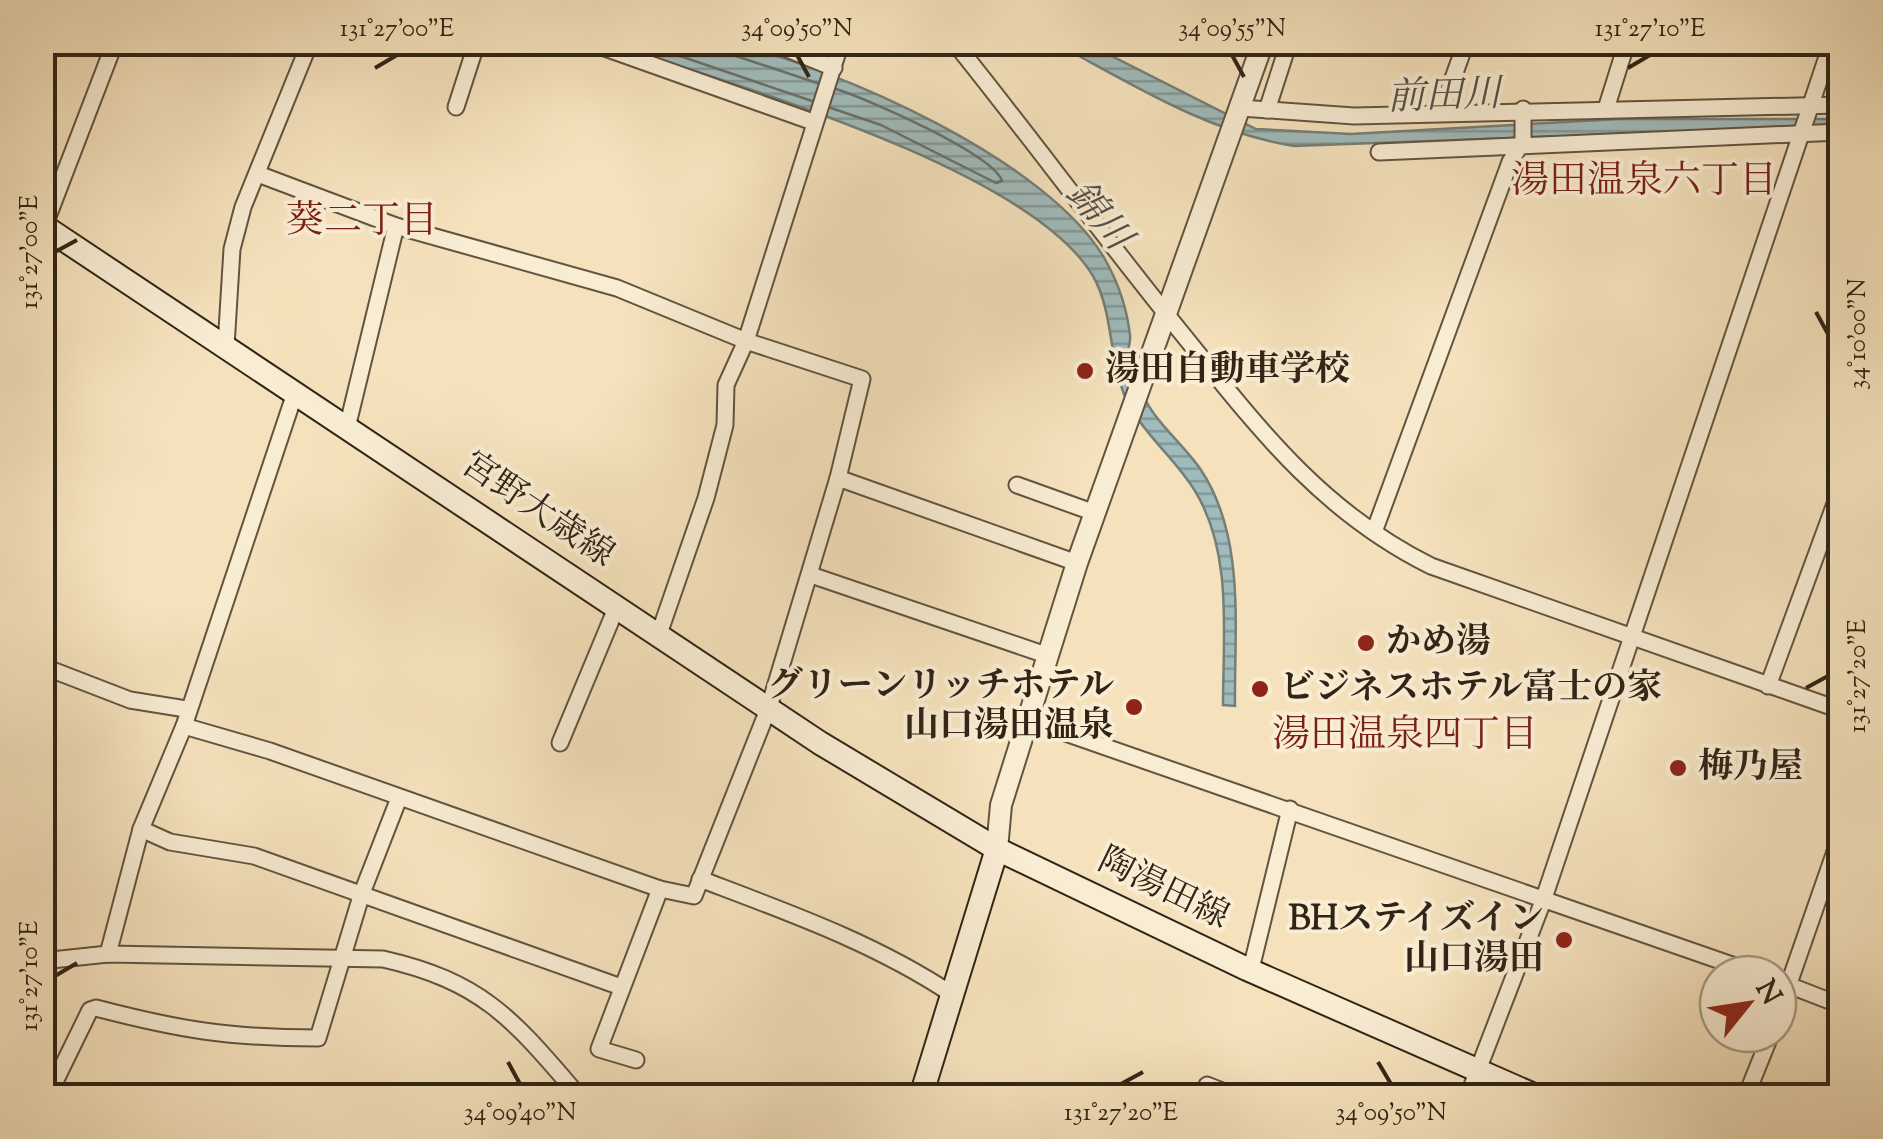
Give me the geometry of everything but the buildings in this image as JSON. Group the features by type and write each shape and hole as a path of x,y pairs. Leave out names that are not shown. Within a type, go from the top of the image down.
{"main road":[{"name":"宮野大歳線","path":"44,226 874,777 997,849"},
{"name":"陶湯田線","path":"997,849 1251,970 1536,1096"},
{"path":"921,1096 997,849"}],"street":[{"path":"44,226 115,42"},
{"path":"226,346 232,249 310,42"},
{"path":"456,107 477,42"},
{"path":"588,42 813,122"},
{"path":"770,42 834,68"},
{"path":"659,634 706,498 725,425 726,385 746,341 841,42"},
{"path":"954,42 1167,316 1293,467 1325,499 1431,566 1840,710"},
{"path":"966,58 974,42"},
{"path":"997,849 1001,805 1077,562 1262,42"},
{"path":"1267,110 1289,42"},
{"path":"1400,42 1496,42"},
{"path":"1606,109 1627,42"},
{"path":"1440,112 1466,43"},
{"path":"1468,1096 1543,901 1633,640 1831,43 1840,47"},
{"path":"1240,108 1354,116 1523,109 1809,110 1840,105"},
{"path":"1374,532 1521,144 1523,109"},
{"path":"1380,152 1840,132"},
{"path":"184,726 270,751 660,890 694,896 770,707 838,478 862,378 746,341 617,288 396,226 258,174"},
{"path":"347,428 396,226"},
{"path":"108,954 141,829 184,726 186,709 295,392"},
{"path":"838,478 1077,562"},
{"path":"1017,485 1095,513"},
{"path":"1768,686 1840,490"},
{"path":"811,574 1049,656"},
{"path":"560,742 617,606"},
{"path":"42,666 130,700 186,709"},
{"path":"1028,720 1699,954"},
{"path":"48,1088 90,1010 96,1008 188,1032 238,1038 318,1038 362,893 398,798"},
{"path":"1251,970 1290,809"},
{"path":"141,829 170,842 254,856 621,987"},
{"path":"1795,954 1840,837"},
{"path":"700,880 804,918 912,968 953,995"},
{"path":"636,1060 599,1048 660,890"},
{"path":"42,962 108,954 406,964 488,1000 509,1016 579,1096"},
{"path":"1798,988 1840,1005"},
{"path":"1746,1096 1762,1054"},
{"path":"1203,1096 1207,1085 1236,1096"}],"water":[{"path":"715,41 826,73 938,124 992,155 1040,189 1080,226 1107,263 1119,289 1129,326 1129,362 1145,399 1201,470 1225,525 1236,615 1235,706 1223,705 1221,568 1207,515 1188,480 1130,407 1118,375 1100,291 1093,276 1059,237 1007,200 943,165 872,134 608,43"},
{"path":"1055,43 1086,43 1256,129 1351,134 1619,119 1840,119 1840,126 1294,146 1200,118"}],"place":[{"name":"湯田自動車学校","path":"1085,371"},
{"name":"かめ湯","path":"1366,643"},
{"name":"ビジネスホテル富士の家","path":"1260,689"},
{"name":"グリーンリッチホテル 山口湯田温泉","path":"1134,707"},
{"name":"梅乃屋","path":"1678,768"},
{"name":"BHステイズイン 山口湯田","path":"1564,940"}],"district":[{"name":"湯田温泉六丁目","path":"1644,183"},
{"name":"葵二丁目","path":"362,223"},
{"name":"湯田温泉四丁目","path":"1405,737"}],"water label":[{"name":"前田川","path":"1444,98"},
{"name":"錦川","path":"1097,217"}]}
